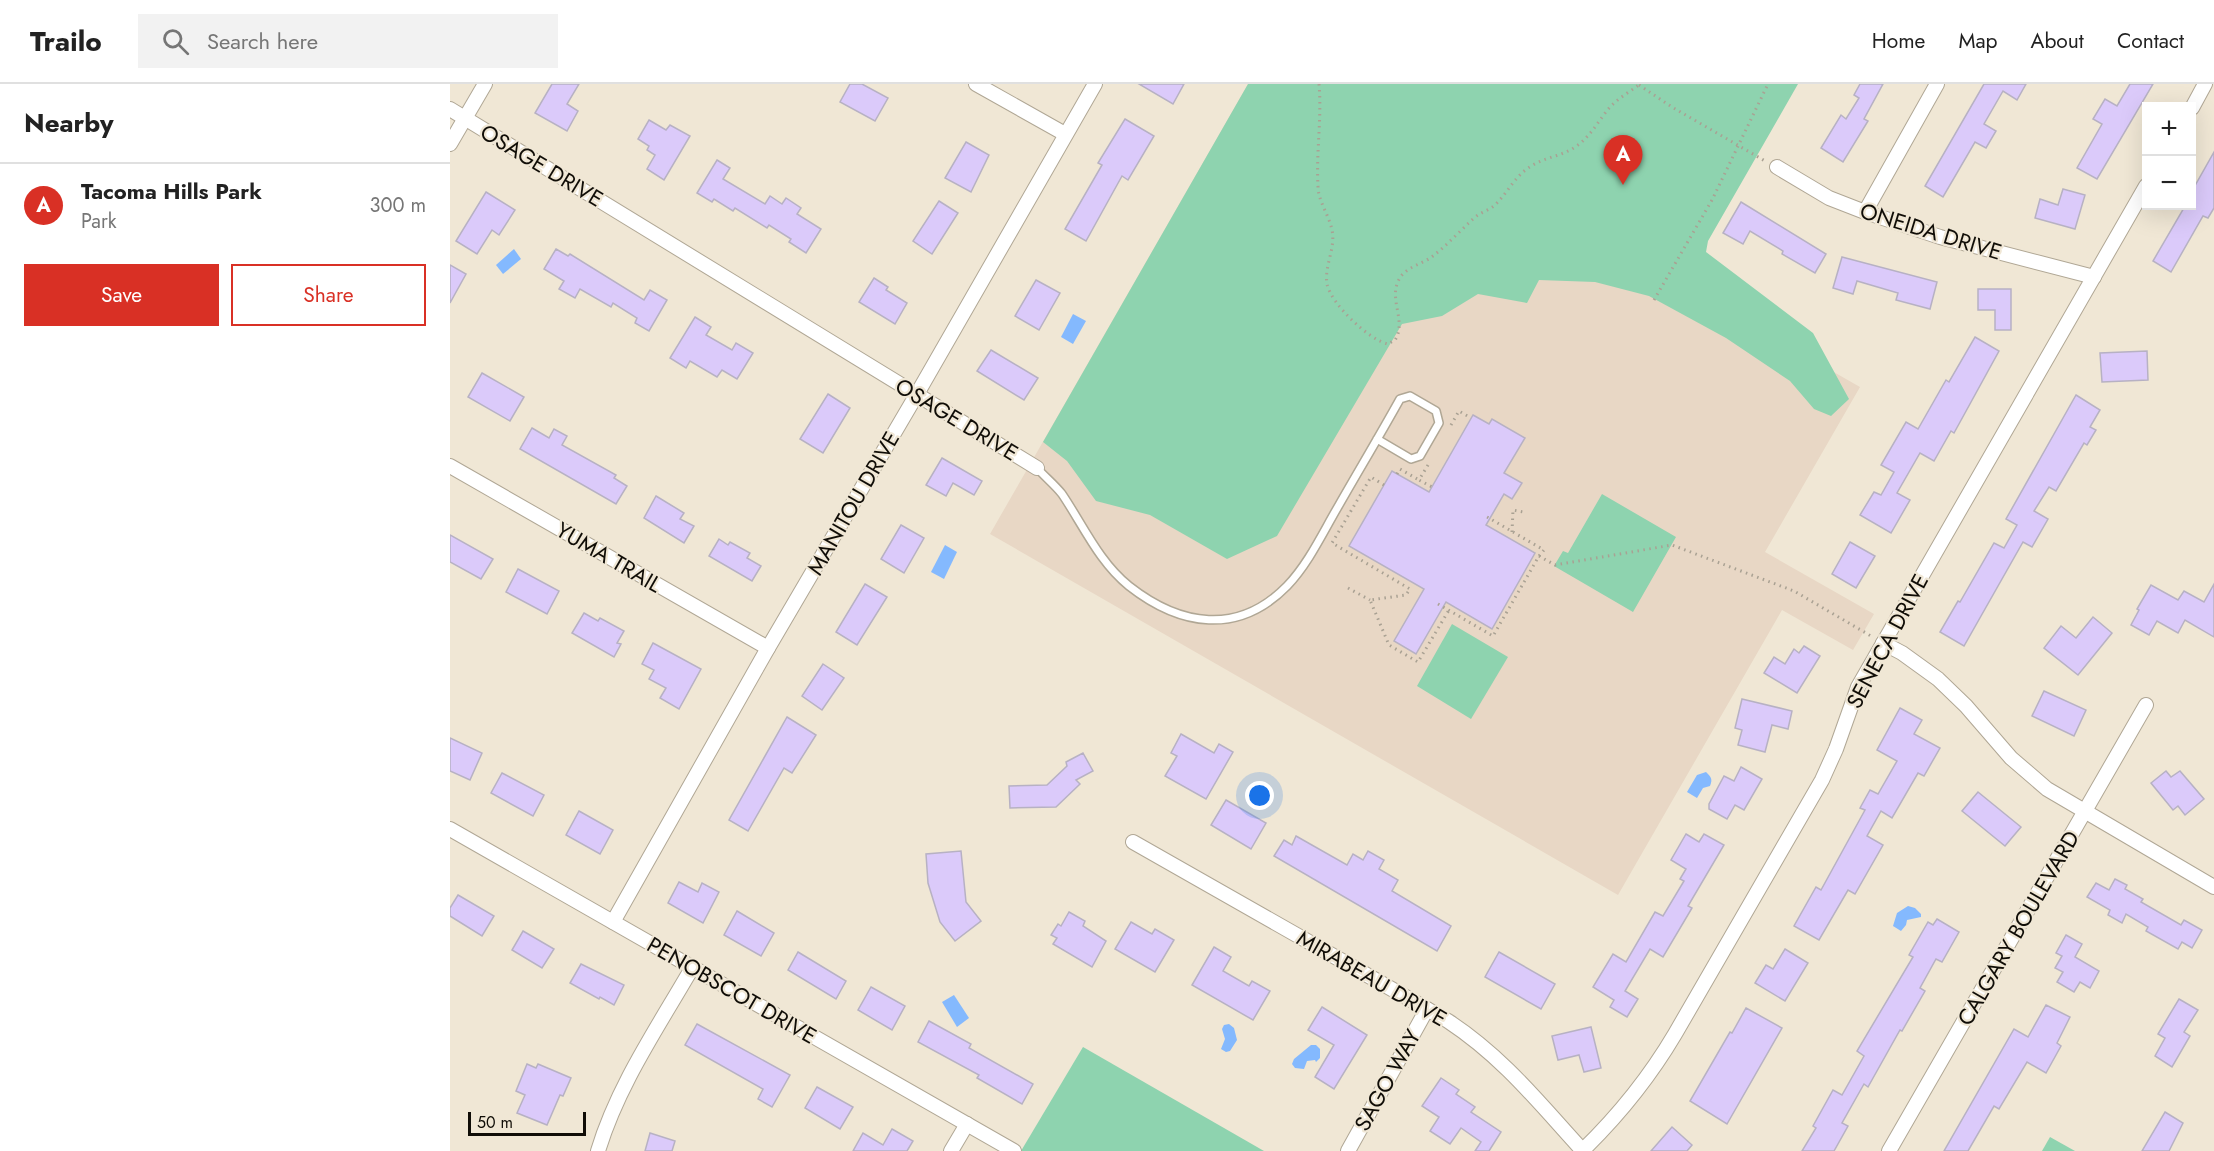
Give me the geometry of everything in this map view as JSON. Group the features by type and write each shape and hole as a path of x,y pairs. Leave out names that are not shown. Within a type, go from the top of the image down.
{"street":[{"path":"450,144 485,84"},
{"path":"976,84 1065,134"},
{"name":"MANITOU DRIVE","path":"613,922 768,648 1095,84"},
{"path":"1865,212 1937,84"},
{"path":"2195,102 2205,84"},
{"name":"OSAGE DRIVE","path":"450,109 1037,468"},
{"name":"ONEIDA DRIVE","path":"1777,167 1829,198 1865,212 1940,237 2094,277"},
{"name":"SENECA DRIVE","path":"1583,1151 1624,1108 1670,1043 1822,780 1836,749 1858,687 2142,193"},
{"name":"YUMA TRAIL","path":"450,465 768,648"},
{"path":"1883,643 1938,679 1966,706 2023,770 2047,789 2214,887"},
{"name":"CALGARY BOULEVARD","path":"1889,1151 2146,705"},
{"name":"PENOBSCOT DRIVE","path":"450,829 1014,1151"},
{"name":"MIRABEAU DRIVE","path":"1133,842 1448,1021 1488,1049 1520,1080 1583,1151"},
{"path":"598,1151 606,1124 622,1090 692,968"},
{"name":"SAGO WAY","path":"1348,1151 1426,1009"},
{"path":"951,1151 967,1124"}],"lane":[{"name":"OSAGE DRIVE","path":"1037,468 1060,492 1101,556 1127,585 1151,601 1181,616 1206,621 1227,620 1239,617 1263,605 1287,586 1313,549 1400,399 1410,396 1437,411 1439,423 1420,456 1411,459 1377,439"}],"path":[{"path":"1319,84 1318,188 1332,229 1333,244 1327,265 1327,285 1334,302 1355,322 1388,344 1395,340 1399,331 1394,291 1402,275 1410,268 1425,262 1451,238 1463,231 1473,219 1491,208 1510,184 1534,164 1577,146 1610,107 1639,84 1672,107 1777,167"},
{"path":"1654,300 1712,200 1768,84"},
{"path":"1448,430 1459,411 1472,418"},
{"path":"1419,480 1431,460"},
{"path":"1397,474 1400,469 1432,487"},
{"path":"1348,588 1370,600 1406,596 1410,589 1332,543 1371,477 1384,485"},
{"path":"1512,532 1513,510 1523,512"},
{"path":"1438,604 1493,636 1544,550 1487,517"},
{"path":"1539,556 1555,565 1672,545 1794,591 1883,643"},
{"path":"1370,600 1389,645 1418,662 1449,610"}],"shaded area":[{"path":"1248,84 1328,84 1860,387 1765,552 1874,614 1853,650 1782,610 1618,895 990,534"}],"green space":[{"path":"1248,84 1798,84 1708,241 1706,252 1813,333 1849,399 1831,416 1814,409 1790,381 1726,338 1649,296 1595,282 1539,280 1527,303 1478,294 1442,316 1402,324 1277,536 1227,559 1150,515 1096,501 1067,461 1043,442"},
{"path":"1602,494 1676,537 1633,612 1554,566 1563,551 1568,553"},
{"path":"1452,624 1508,657 1471,719 1417,686"},
{"path":"1083,1047 1264,1151 1021,1151"},
{"path":"2050,1137 2075,1151 2042,1151"}],"water":[{"path":"514,249 521,259 503,274 496,265"},
{"path":"1073,314 1086,321 1073,344 1061,337"},
{"path":"945,545 957,552 944,579 931,572"},
{"path":"1706,772 1711,778 1710,786 1703,788 1697,798 1687,792 1697,775"},
{"path":"1908,906 1915,908 1921,917 1907,920 1901,931 1893,926 1897,913"},
{"path":"954,995 969,1018 957,1027 942,1002"},
{"path":"1229,1024 1234,1028 1237,1040 1230,1051 1226,1052 1221,1049 1225,1039 1222,1029 1224,1025"},
{"path":"1311,1045 1316,1045 1320,1049 1320,1058 1316,1062 1315,1060 1307,1061 1304,1069 1295,1068 1292,1064 1294,1059"}],"building":[{"path":"552,84 579,84 567,104 578,111 567,131 535,113"},
{"path":"850,84 862,84 888,98 875,121 840,102"},
{"path":"1139,84 1184,84 1173,104"},
{"path":"1860,84 1883,84 1864,119 1868,121 1843,162 1821,148 1841,115 1846,119 1859,98 1854,95"},
{"path":"1984,84 2026,84 2017,100 2003,91 1984,124 1996,131 1986,148 1975,142 1943,197 1925,186"},
{"path":"2130,84 2153,84 2097,179 2077,168 2102,124 2093,119 2105,99 2117,106"},
{"path":"1125,119 1154,136 1128,180 1122,176 1086,241 1065,229 1102,165 1098,163"},
{"path":"649,120 666,130 670,125 690,136 664,180 647,169 655,155 647,150 649,146 638,139"},
{"path":"966,142 989,155 971,192 945,178"},
{"path":"2214,152 2214,208 2208,218 2203,216 2171,272 2153,261 2183,210 2196,210 2196,184"},
{"path":"717,160 730,168 723,179 765,204 770,196 782,204 786,198 801,208 797,214 821,229 806,253 789,242 791,239 769,225 767,228 735,208 733,211 714,199 712,202 697,193"},
{"path":"2063,189 2085,195 2075,229 2035,218 2040,199 2058,205"},
{"path":"486,192 515,210 499,235 492,230 477,254 456,241"},
{"path":"939,201 958,213 932,254 913,241"},
{"path":"1741,202 1826,254 1815,273 1782,254 1783,251 1750,231 1743,244 1723,233"},
{"path":"556,249 568,256 570,254 644,300 650,290 667,300 649,331 635,323 637,318 613,303 611,307 580,289 575,298 559,289 564,281 544,269"},
{"path":"1842,257 1937,282 1930,309 1896,300 1898,293 1857,281 1853,294 1833,288"},
{"path":"450,265 466,274 450,303"},
{"path":"874,278 888,287 886,290 907,303 895,324 859,302"},
{"path":"1036,280 1060,293 1039,330 1015,316"},
{"path":"1978,289 2011,289 2011,330 1995,330 1995,310 1978,310"},
{"path":"695,317 711,327 706,335 732,350 736,343 753,353 737,379 722,370 717,377 690,361 686,368 670,358"},
{"path":"1975,337 1999,351 1954,433 1951,431 1934,461 1920,453 1897,493 1910,500 1891,533 1860,515 1874,492 1881,495 1894,472 1881,465 1906,422 1918,429 1946,380 1949,382"},
{"path":"991,350 1038,378 1024,400 977,371"},
{"path":"2147,351 2148,380 2102,382 2100,353"},
{"path":"482,373 524,397 510,421 468,397"},
{"path":"828,394 850,408 823,453 800,439"},
{"path":"2076,395 2100,410 2090,427 2096,430 2087,445 2084,443 2056,491 2049,487 2034,511 2048,519 2032,547 2023,542 1964,646 1940,632 1994,543 2004,548 2017,525 2006,519"},
{"path":"1473,415 1489,424 1492,419 1525,438 1504,473 1522,483 1512,499 1504,494 1486,525 1535,553 1492,629 1446,602 1416,654 1394,641 1424,589 1349,546 1392,471 1429,492"},
{"path":"532,428 549,438 554,429 567,436 562,445 616,475 614,478 627,486 616,504 520,449"},
{"path":"942,458 982,481 974,495 953,483 946,496 926,485"},
{"path":"656,496 684,513 680,519 694,526 684,543 644,518"},
{"path":"901,525 924,538 904,573 881,559"},
{"path":"450,535 493,559 481,579 450,562"},
{"path":"719,539 750,553 747,558 761,566 752,581 709,556"},
{"path":"1850,542 1875,556 1856,588 1832,574"},
{"path":"518,569 559,591 547,614 506,592"},
{"path":"865,584 887,597 857,645 836,632"},
{"path":"2214,584 2214,637 2185,620 2178,633 2157,621 2149,635 2131,625 2151,585 2178,600 2184,591 2204,602"},
{"path":"584,613 598,621 600,618 624,631 617,643 621,644 614,657 572,633"},
{"path":"2093,617 2112,633 2078,675 2044,648 2061,626 2076,638"},
{"path":"653,643 701,669 679,709 660,698 666,688 649,679 654,670 642,664"},
{"path":"1804,646 1820,656 1797,693 1764,673 1774,657 1785,664 1794,649 1799,653"},
{"path":"823,664 844,678 822,710 802,696"},
{"path":"2044,691 2086,710 2074,736 2032,716"},
{"path":"1742,699 1792,711 1788,729 1772,725 1765,752 1738,745 1742,730 1735,728"},
{"path":"1900,708 1922,720 1914,734 1940,748 1924,776 1918,773 1892,818 1881,811 1867,836 1883,845 1855,894 1848,890 1819,940 1794,926 1816,887 1821,890 1865,810 1860,808 1870,790 1878,794 1897,761 1877,750"},
{"path":"787,717 816,735 792,773 784,768 748,831 729,820"},
{"path":"1181,734 1214,753 1219,744 1233,752 1206,799 1165,776 1177,756 1171,753"},
{"path":"450,738 482,753 470,780 450,771"},
{"path":"1083,753 1093,771 1076,780 1080,784 1056,807 1010,808 1009,786 1047,785 1067,766 1066,762"},
{"path":"1741,767 1762,779 1744,810 1735,805 1727,819 1709,809 1709,804 1724,776 1734,781"},
{"path":"2166,771 2171,777 2180,771 2204,799 2185,815 2178,806 2173,810 2151,783"},
{"path":"502,773 544,795 533,816 491,793"},
{"path":"1978,792 2021,827 2005,846 1962,811"},
{"path":"1226,800 1266,823 1251,849 1211,825"},
{"path":"579,811 613,830 600,854 566,835"},
{"path":"1686,834 1699,842 1704,834 1724,845 1688,906 1692,908 1663,957 1650,949 1625,991 1638,999 1627,1017 1610,1007 1614,1000 1593,987 1613,954 1626,962 1655,912 1663,916 1684,881 1680,879 1686,869 1671,860"},
{"path":"1296,836 1347,865 1353,854 1363,860 1368,851 1384,860 1379,869 1398,880 1392,891 1451,926 1437,951 1274,856 1284,840 1292,845"},
{"path":"961,851 966,902 981,921 955,941 940,922 928,883 926,854"},
{"path":"2115,879 2127,885 2125,889 2143,899 2141,902 2181,925 2184,920 2202,930 2192,948 2182,942 2178,949 2146,931 2148,927 2126,914 2122,923 2108,915 2110,910 2087,897 2096,883 2109,890"},
{"path":"679,882 698,892 702,883 719,892 703,923 668,903"},
{"path":"458,895 494,916 482,936 450,916 450,908"},
{"path":"737,911 774,933 761,956 724,935"},
{"path":"1069,912 1085,921 1083,926 1106,941 1092,967 1053,944 1057,938 1051,935 1058,924 1061,926"},
{"path":"1937,919 1959,932 1942,962 1936,959 1920,988 1925,991 1902,1031 1900,1030 1868,1087 1864,1084 1842,1123 1848,1126 1834,1151 1802,1151 1816,1128 1813,1126 1833,1090 1842,1095 1864,1056 1857,1051 1913,957 1909,955 1928,922 1933,925"},
{"path":"1131,922 1152,934 1155,929 1174,940 1155,972 1115,949"},
{"path":"523,931 554,949 542,968 512,950"},
{"path":"2066,935 2082,944 2075,957 2099,971 2090,988 2080,982 2074,992 2057,982 2063,972 2055,968 2062,956 2056,953"},
{"path":"1214,947 1231,957 1223,971 1249,986 1252,981 1270,991 1253,1020 1192,985"},
{"path":"1785,949 1808,963 1785,1001 1755,983 1766,965 1773,969"},
{"path":"798,952 846,981 836,999 788,970"},
{"path":"1499,952 1555,984 1541,1009 1485,977"},
{"path":"581,964 624,985 614,1005 570,983"},
{"path":"871,987 905,1006 892,1030 858,1010"},
{"path":"2179,999 2198,1010 2184,1032 2190,1036 2172,1067 2155,1056 2165,1038 2158,1034"},
{"path":"2046,1005 2070,1017 2057,1043 2061,1046 2046,1073 2027,1062 1999,1109 1994,1106 1968,1151 1944,1151 2014,1029 2028,1037"},
{"path":"1322,1007 1367,1035 1334,1089 1315,1077 1334,1045 1308,1030"},
{"path":"1746,1008 1782,1028 1727,1124 1690,1101"},
{"path":"929,1021 971,1044 969,1048 1033,1084 1022,1104 977,1078 979,1075 918,1042"},
{"path":"697,1024 790,1075 772,1107 758,1099 763,1089 685,1045"},
{"path":"1591,1027 1601,1068 1584,1072 1579,1055 1558,1060 1552,1036"},
{"path":"527,1064 536,1068 538,1064 571,1078 563,1096 560,1095 547,1125 517,1113 525,1095 516,1091"},
{"path":"1441,1078 1459,1090 1456,1094 1475,1107 1471,1112 1501,1132 1489,1151 1475,1151 1481,1142 1461,1128 1450,1144 1430,1131 1439,1117 1422,1106"},
{"path":"817,1087 853,1107 840,1129 805,1108"},
{"path":"2165,1112 2183,1123 2169,1151 2142,1151"},
{"path":"1672,1127 1692,1145 1687,1151 1651,1151"},
{"path":"892,1129 913,1141 907,1151 853,1151 863,1133 883,1145"},
{"path":"650,1133 675,1141 672,1151 645,1151"}],"place":[{"name":"Tacoma Hills Park","path":"1623,185"}]}
